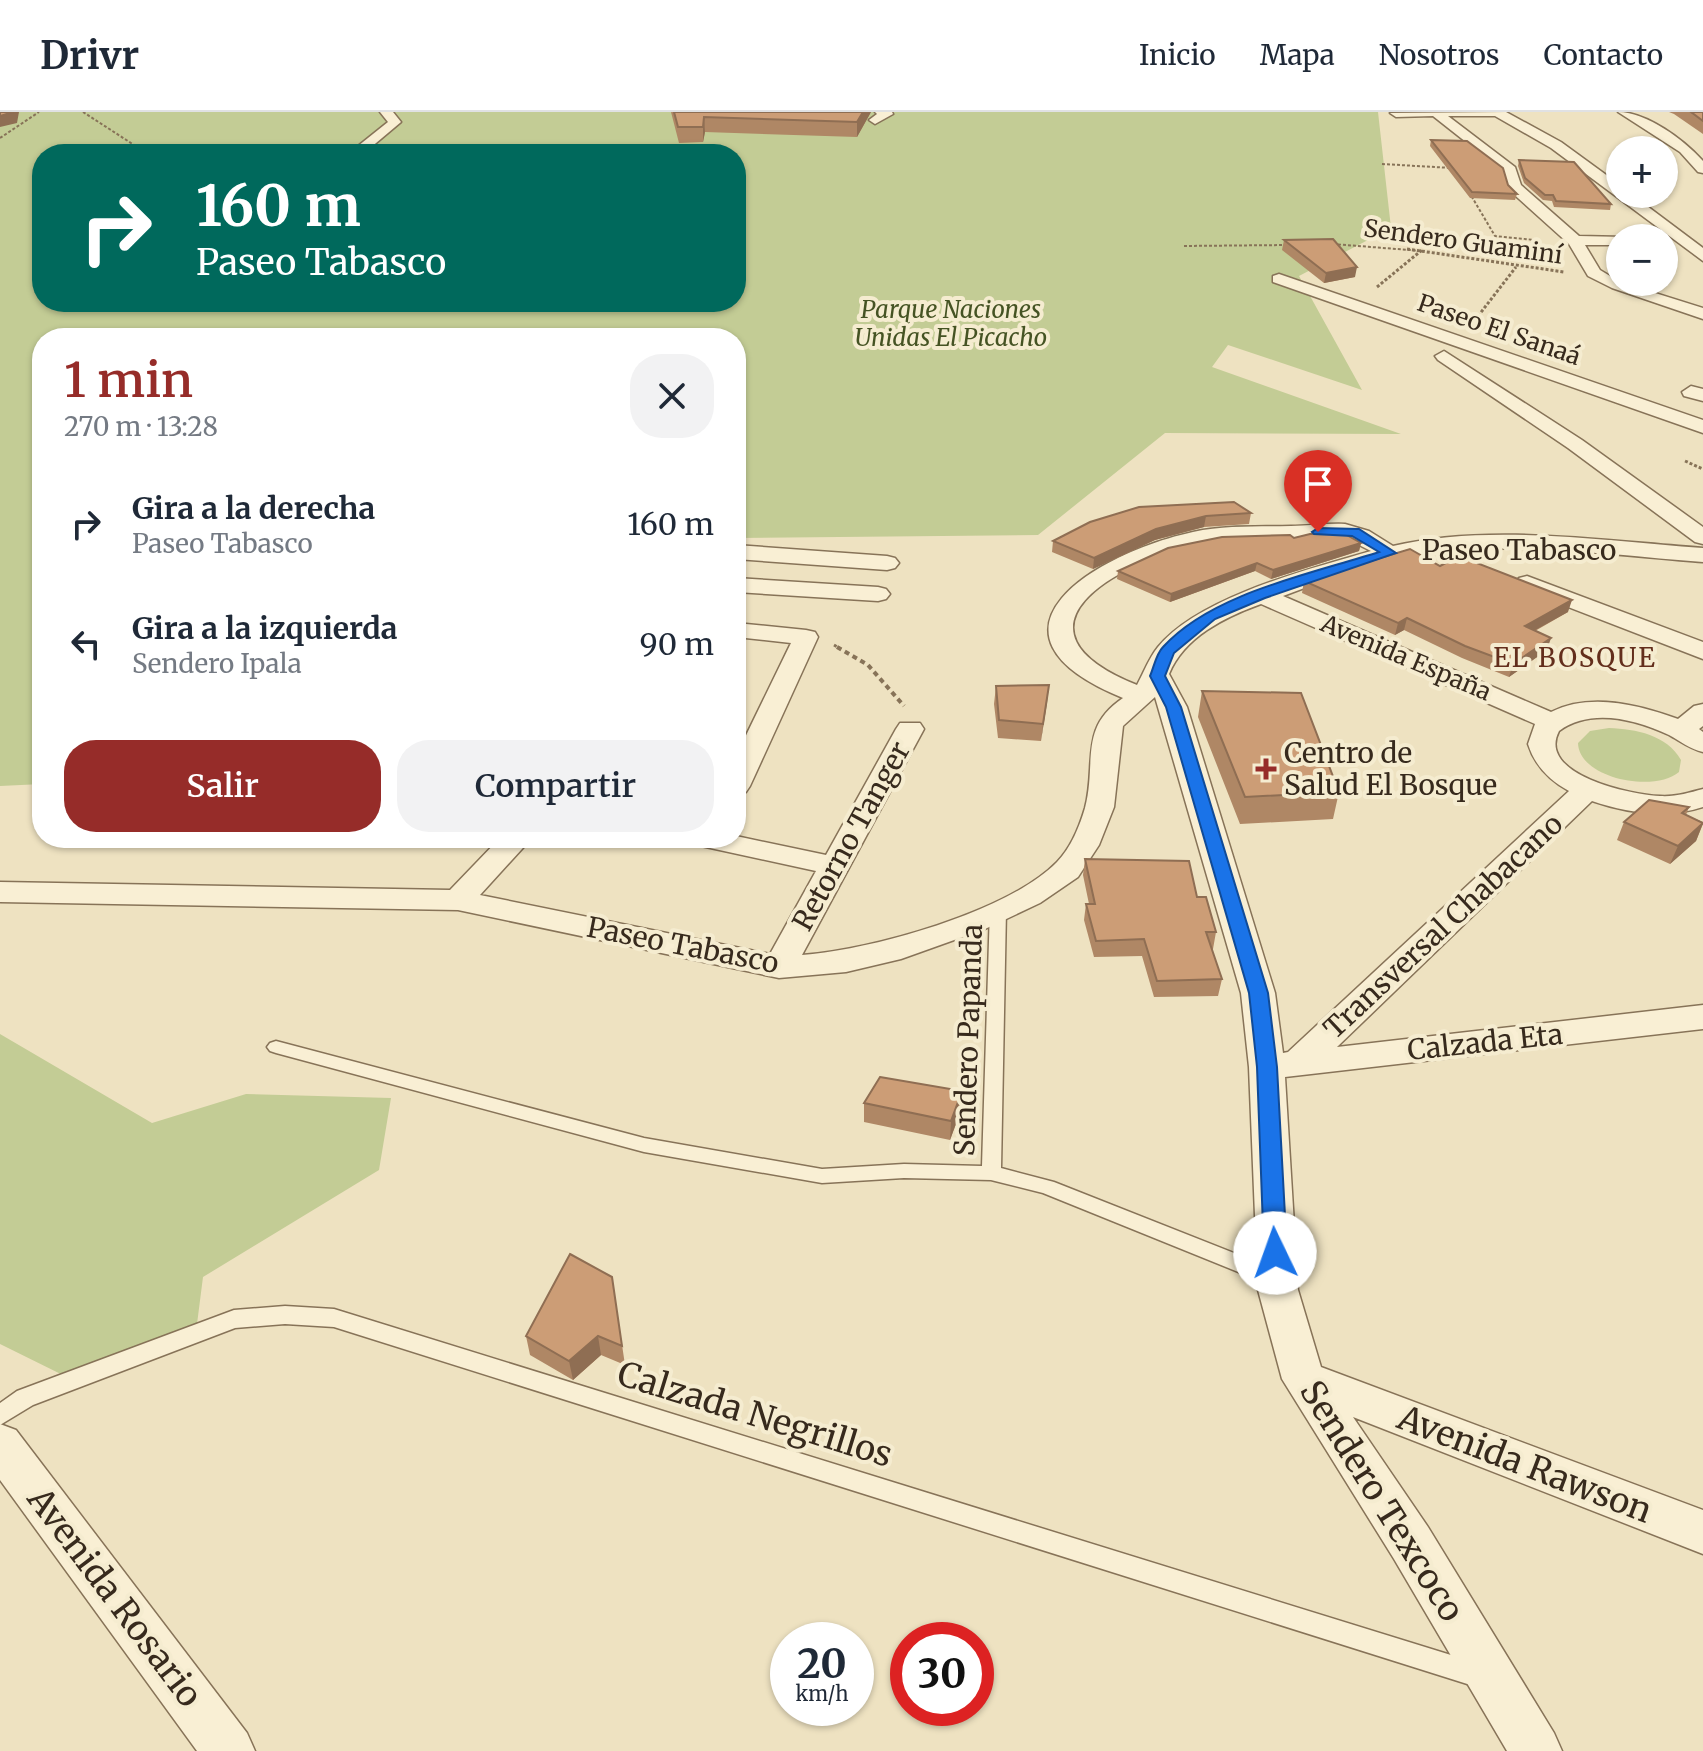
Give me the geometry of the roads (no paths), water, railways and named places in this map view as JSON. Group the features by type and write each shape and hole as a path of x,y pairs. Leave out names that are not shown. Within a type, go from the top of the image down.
{"street":[{"path":"368,144 395,122 386,112"},
{"path":"1396,113 1497,112 1556,145 1606,182"},
{"path":"1624,112 1685,149 1703,169"},
{"path":"1436,113 1510,170 1514,187 1575,241 1594,273 1630,290 1703,314"},
{"path":"1641,208 1703,256"},
{"path":"1681,238 1703,238"},
{"path":"1575,241 1606,240"},
{"name":"Paseo El Sanaá","path":"1279,279 1355,305 1451,349 1703,427"},
{"path":"1451,349 1703,537"},
{"path":"1150,686 1100,678 1067,652 1059,634 1066,605 1107,572 1163,547 1196,538 1233,535 1354,532 1389,553"},
{"path":"1431,546 1703,651"},
{"name":"Paseo Tabasco","path":"0,892 458,900 779,967 870,957 998,909 1052,882 1068,869 1098,813 1108,729 1120,710 1150,686 1167,651 1210,616 1261,595 1389,553 1431,546 1539,546 1703,555"},
{"path":"746,553 887,563"},
{"path":"746,586 878,594"},
{"name":"Avenida España","path":"1261,595 1552,722"},
{"path":"746,631 806,637 746,765"},
{"name":"Sendero Texcoco","path":"1150,686 1174,707 1252,967 1262,1018 1282,1065 1277,1278 1303,1379 1411,1543 1536,1751"},
{"path":"1696,729 1641,716 1600,710 1581,712 1552,722 1542,733 1541,746 1549,761 1565,776 1588,789 1646,805 1674,806 1703,798"},
{"name":"Retorno Tanger","path":"779,967 910,729"},
{"name":"Transversal Chabacano","path":"1282,1065 1588,789"},
{"path":"746,847 834,866"},
{"path":"458,900 507,848"},
{"name":"Calzada Eta","path":"1282,1065 1703,1017"},
{"name":"Avenida Rawson","path":"1303,1379 1703,1532"},
{"name":"Avenida Rosario","path":"0,1444 229,1751"}],"lane":[{"name":"Sendero Papanda","path":"991,1173 998,909"},
{"path":"276,1047 658,1148 822,1176 904,1171 991,1173 1047,1187 1277,1278"},
{"name":"Calzada Negrillos","path":"0,1415 25,1398 234,1319 285,1315 334,1318 1493,1680"}],"place":[{"name":"Centro de Salud El Bosque","path":"1266,769"}],"district":[{"name":"EL BOSQUE","path":"1575,658"}],"park label":[{"name":"Parque Naciones Unidas El Picacho","path":"951,324"}]}
